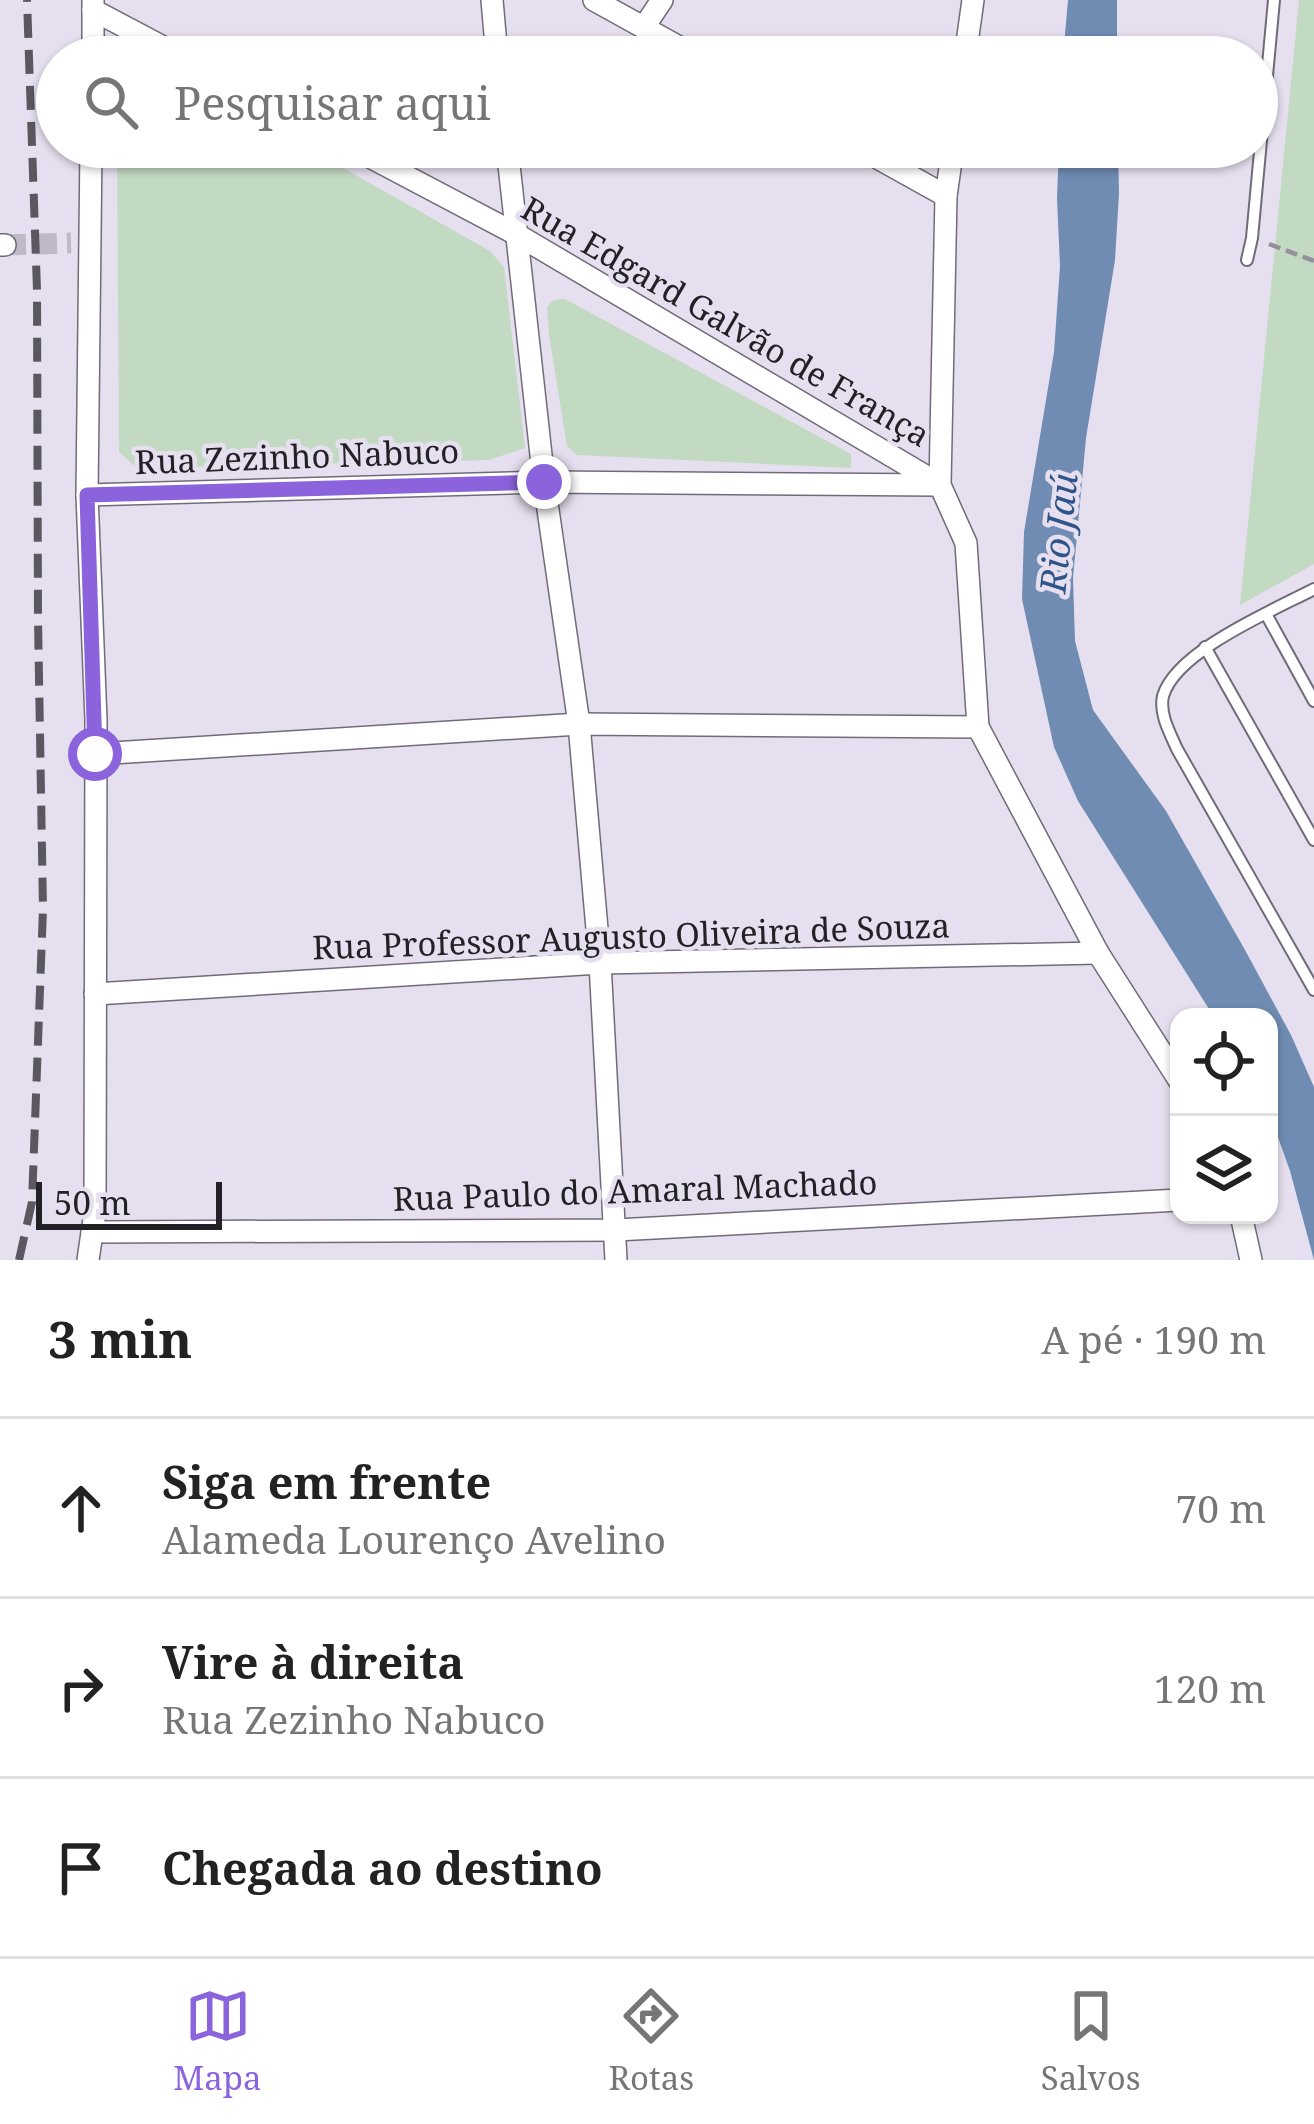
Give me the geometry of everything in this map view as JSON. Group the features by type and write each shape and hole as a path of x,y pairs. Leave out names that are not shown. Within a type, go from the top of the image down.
{"street":[{"path":"492,0 495,36"},
{"path":"594,0 660,36"},
{"path":"644,27 662,0"},
{"path":"968,36 974,0"},
{"path":"93,5 93,36"},
{"path":"93,5 146,36"},
{"path":"88,1260 95,1212 95,754 80,243 89,168"},
{"name":"Rua Edgard Galvão de França","path":"391,168 516,234 940,485"},
{"path":"509,168 544,482 579,724 600,962 616,1260"},
{"path":"896,168 946,196"},
{"path":"949,168 940,485 966,543 978,728 1098,953 1170,1066"},
{"name":"Rua Zezinho Nabuco","path":"87,495 544,482 940,485"},
{"path":"95,754 579,724 978,728"},
{"name":"Rua Professor Augusto Oliveira de Souza","path":"95,994 600,962 1098,953"},
{"name":"Rua Paulo do Amaral Machado","path":"92,1232 616,1230 1170,1200"},
{"path":"1243,1224 1251,1260"}],"lane":[{"path":"1271,36 1274,0"},
{"path":"1247,260 1258,168"},
{"path":"1314,589 1205,647 1177,672 1163,694 1162,711 1177,749 1314,990"},
{"path":"1266,614 1314,701"},
{"path":"1205,647 1314,840"}],"path":[{"path":"1252,238 1314,261"}],"green space":[{"path":"1299,0 1314,0 1314,564 1240,605"},
{"path":"117,168 343,168 490,251 504,267 525,448 489,460 137,468 119,452"},
{"path":"565,299 851,454 851,468 577,455 567,446 549,335 547,308 553,300"}],"water":[{"path":"1068,0 1117,0 1117,36 1065,36"},
{"name":"Rio Jaú","path":"1058,168 1118,168 1115,260 1086,438 1073,578 1075,641 1093,710 1166,811 1276,1008 1208,1008 1078,801 1054,747 1022,599 1024,532 1054,352 1060,266"},
{"path":"1278,1011 1314,1087 1314,1260 1278,1137"}],"tunnel":[{"path":"5,245 71,243"}],"railway":[{"path":"19,1260 32,1202 43,909 37,290 27,0"}],"route":[{"path":"95,754 87,495 544,482"}]}
